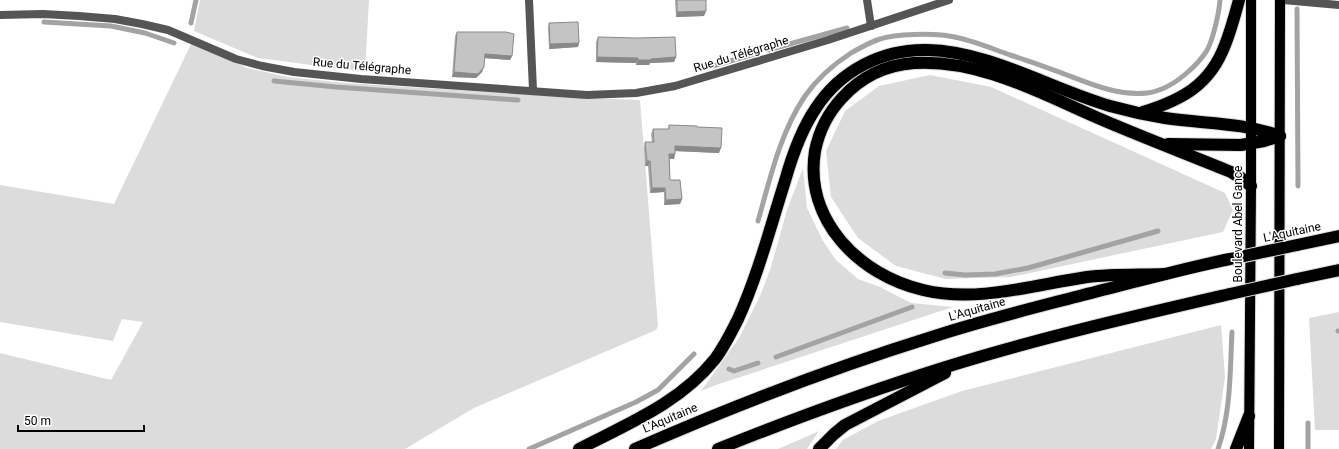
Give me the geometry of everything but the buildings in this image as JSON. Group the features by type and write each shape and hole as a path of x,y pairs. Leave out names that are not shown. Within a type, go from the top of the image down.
{"highway":[{"path":"1141,113 1165,106 1179,99 1191,92 1208,76 1226,44 1239,0"},
{"path":"579,449 658,408 679,395 698,378 715,358 731,334 753,284 790,165 807,123 816,107 828,92 856,68 874,59 910,50 948,52 987,61 1092,100 1141,113 1165,118 1251,127 1280,136"},
{"path":"1165,274 1090,277 1004,292 981,294 941,293 922,290 904,284 875,270 848,249 837,237 820,208 814,178 814,162 821,129 839,101 849,90 863,79 889,68 912,63 927,62 946,64 984,71 1040,92 1160,144 1230,172 1251,186"},
{"path":"1160,144 1251,144 1280,136"},
{"name":"L'Aquitaine","path":"635,449 748,401 872,356 1000,317 1165,274 1339,236"},
{"path":"718,449 876,389 973,359 1072,332 1230,294 1339,270"},
{"path":"819,449 845,425 973,359"},
{"path":"1236,449 1249,416"}],"main road":[{"name":"Boulevard Abel Gance","path":"1249,449 1251,0"},
{"path":"1279,449 1281,0"}],"street":[{"path":"529,0 534,90"},
{"path":"867,0 871,26"},
{"name":"Rue du Télégraphe","path":"0,15 43,14 114,19 168,30 236,58 262,66 294,72 587,95 644,92 674,86 871,26 949,0"},
{"path":"1281,0 1339,6"}],"shaded area":[{"path":"200,0 369,0 365,72 258,58 194,31"},
{"path":"193,40 247,68 288,77 346,83 583,98 640,100 658,326 656,330 474,408 405,449 0,449 0,353 111,380 143,322 122,319 113,341 0,322 0,185 114,204"},
{"path":"930,75 991,87 1225,193 1233,210 1223,232 1011,277 946,279 896,266 858,238 831,197 826,151 845,111 879,86"},
{"path":"803,168 807,208 823,241 836,260 858,279 880,287 911,303 953,307 701,391 739,338 760,296 771,267 787,210"},
{"path":"1339,312 1339,430 1315,430 1309,318"},
{"path":"1221,325 1225,377 1216,439 1211,449 836,449 843,440 878,421 962,391"},
{"path":"819,431 807,449 778,449"}],"waterway":[{"path":"191,23 196,0"},
{"path":"758,221 782,141 796,110 820,78 838,62 869,43 887,37 914,34 934,34 957,37 1106,89 1126,93 1147,93 1159,90 1175,82 1196,65 1209,47 1217,19 1220,0"},
{"path":"1297,9 1298,186"},
{"path":"44,22 111,26 145,33 174,43"},
{"path":"768,50 847,28"},
{"path":"713,66 754,54"},
{"path":"274,81 518,100"},
{"path":"945,273 965,275 995,274 1028,268 1158,231"},
{"path":"776,357 912,307"},
{"path":"1218,449 1228,406 1232,332"},
{"path":"529,449 636,402 658,390 694,354"},
{"path":"729,369 734,371 758,363"},
{"path":"1308,423 1308,449"}]}
